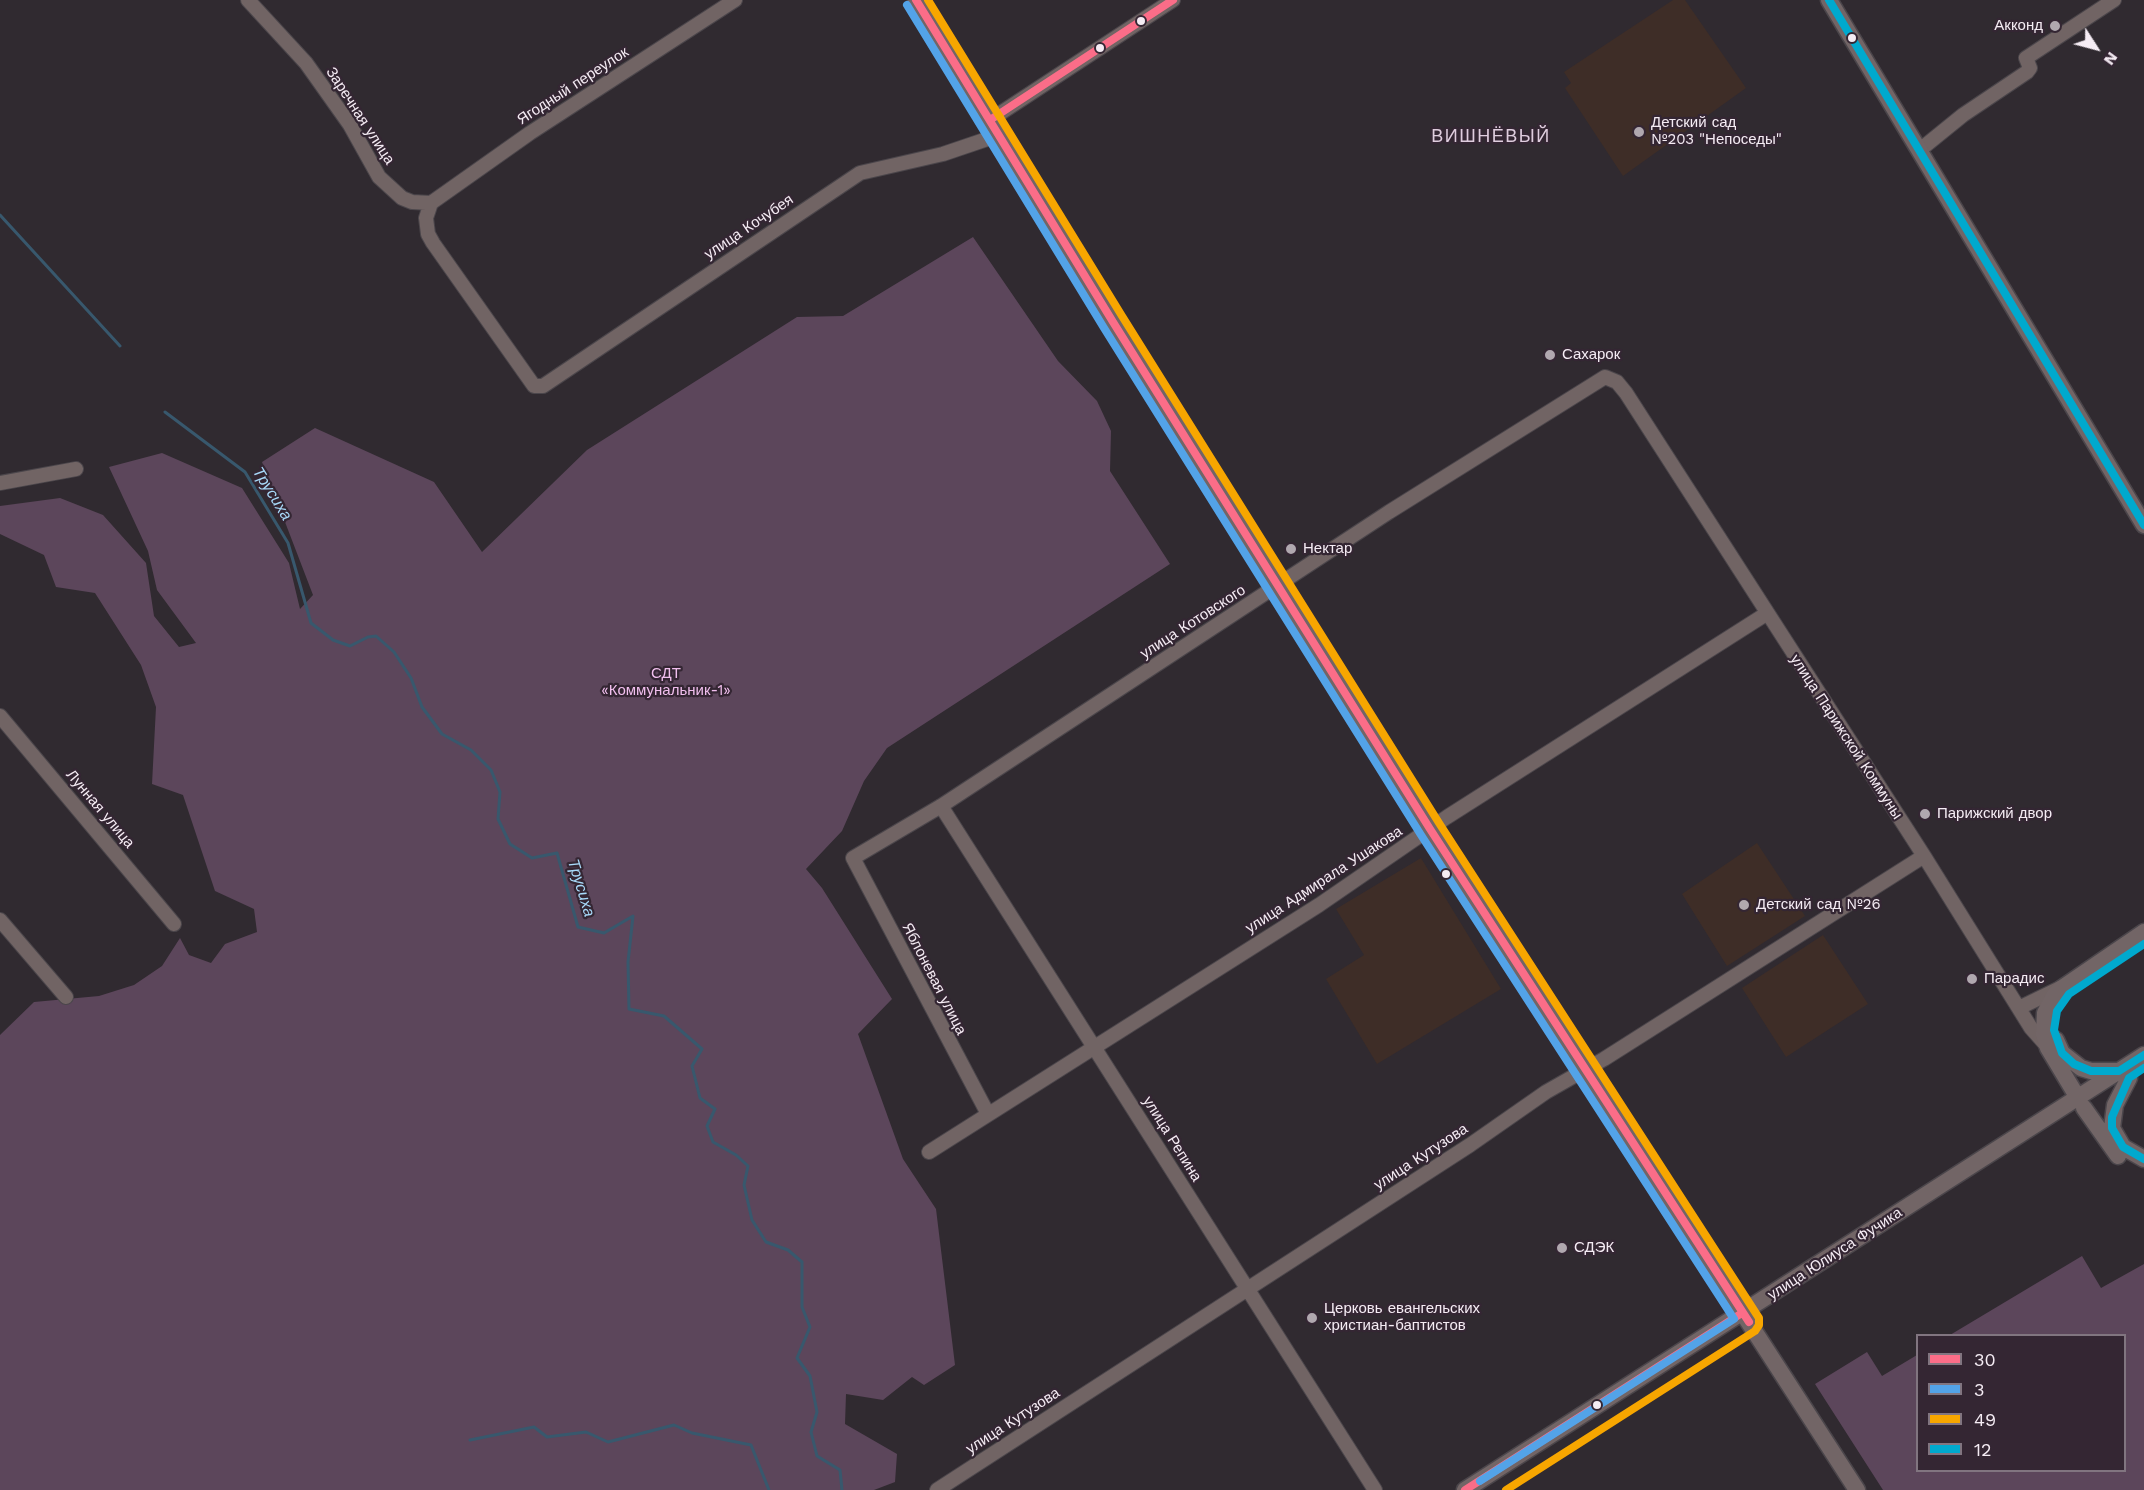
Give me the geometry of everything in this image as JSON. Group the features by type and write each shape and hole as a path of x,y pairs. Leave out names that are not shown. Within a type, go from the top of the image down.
{"main road":[{"path":"916,0 1430,829 1857,1490"},
{"path":"1829,0 1923,147 2144,509"},
{"path":"1839,0 2144,525"},
{"path":"2048,1048 2044,1034 2045,1013 2054,996 2061,988 2144,932"},
{"path":"2144,944 2069,994 2057,1011 2054,1020 2058,1046 2074,1064 2091,1071 2124,1075 2115,1105 2112,1128 2123,1147 2144,1159"},
{"name":"улица Парижской Коммуны","path":"2048,1048 2116,1155 2144,1169"},
{"name":"улица Юлиуса Фучика","path":"1486,1490 1745,1318 2124,1075 2144,1055"},
{"name":"улица Юлиуса Фучика","path":"2124,1075 2144,1068"},
{"name":"улица Юлиуса Фучика","path":"1465,1490 1745,1318"}],"street":[{"name":"Заречная улица","path":"248,0 306,63 350,125 379,177 402,198 412,202 431,203"},
{"name":"Ягодный переулок","path":"431,203 530,133 735,0"},
{"path":"990,120 1173,0"},
{"path":"1923,147 1963,115 2027,72 2030,68 2026,58 2114,0"},
{"name":"улица Кочубея","path":"431,203 426,218 428,234 534,386 543,386 860,173 943,154 999,135"},
{"name":"улица Котовского","path":"853,858 940,806 1596,380 1611,378"},
{"name":"улица Парижской Коммуны","path":"1611,378 1626,393 2019,1008 2048,1048"},
{"path":"0,483 76,469"},
{"name":"улица Адмирала Ушакова","path":"929,1152 1319,905 1430,829 1766,614"},
{"name":"Лунная улица","path":"0,716 174,924"},
{"name":"улица Репина","path":"940,806 1375,1490"},
{"name":"улица Кутузова","path":"937,1489 1470,1145 1546,1092 1924,856"},
{"name":"Яблоневая улица","path":"853,858 988,1114"},
{"path":"0,920 66,997"},
{"path":"2019,1008 2061,988"}],"shaded area":[{"name":"Детский сад №203 \"Непоседы\"","path":"1673,0 1685,0 1746,88 1623,176 1565,88 1571,83 1564,72"},
{"name":"Детский сад №26","path":"1757,843 1805,916 1727,966 1682,894"},
{"path":"1421,858 1501,989 1377,1064 1326,979 1364,955 1336,909"},
{"path":"1823,935 1868,1004 1786,1057 1742,988"}],"green space":[{"name":"СДТ «Коммунальник-1»","path":"973,237 1058,361 1097,401 1111,431 1110,471 1170,564 887,748 864,781 842,831 806,869 822,888 892,999 858,1034 903,1159 936,1209 955,1365 924,1385 912,1377 883,1400 846,1394 845,1424 897,1454 895,1482 874,1490 0,1490 0,1035 34,1002 99,996 134,985 162,966 180,938 189,955 211,963 225,944 257,932 254,909 215,891 183,795 152,784 156,707 141,665 95,593 56,587 44,555 0,534 0,506 60,498 103,515 146,563 154,616 179,647 196,643 157,590 148,551 109,467 162,453 242,488 289,563 300,609 313,595 262,462 315,428 434,482 482,552 587,450 797,317 843,316"},
{"path":"2082,1256 2101,1288 2144,1264 2144,1490 1883,1490 1815,1384 1867,1352 1882,1376 1916,1356 1916,1472 2126,1472 2126,1334 1952,1334"}],"waterway":[{"name":"Трусиха","path":"0,215 120,346"},
{"name":"Трусиха","path":"165,412 245,472 288,543 311,623 333,640 350,646 368,637 376,636 394,652 411,678 422,707 442,734 471,750 491,770 500,792 498,819 510,844 532,858 557,853 578,927 604,933 633,916 628,962 629,1009 664,1016 702,1049 692,1066 700,1098 715,1109 707,1126 713,1142 736,1155 748,1166 744,1185 752,1220 766,1242 788,1250 802,1262 802,1307 810,1327 797,1358 810,1376 817,1412 811,1432 817,1456 840,1470 842,1490"},
{"path":"470,1440 534,1427 547,1437 586,1432 608,1442 674,1425 692,1433 751,1445 769,1490"}],"transit line":[{"name":"30","path":"916,0 1113,322 1430,829 1749,1322"},
{"name":"49","path":"928,0 1122,316 1439,823 1759,1318 1759,1325 1755,1331 1506,1490"},
{"name":"30","path":"990,120 1173,0"},
{"name":"12","path":"1829,0 2144,525"},
{"name":"3","path":"907,5 1104,328 1421,835 1734,1319 1480,1481"},
{"name":"12","path":"2144,944 2069,994 2057,1011 2054,1030 2062,1053 2074,1064 2091,1071 2119,1071 2144,1055"},
{"name":"12","path":"2144,1068 2129,1078 2112,1117 2112,1128 2123,1147 2144,1159"},
{"name":"30","path":"1465,1490 1742,1313"}],"place":[{"name":"Акконд","path":"2055,26"},
{"name":"Детский сад №203 \"Непоседы\"","path":"1639,132"},
{"name":"Сахарок","path":"1550,355"},
{"name":"Нектар","path":"1291,549"},
{"name":"Парижский двор","path":"1925,814"},
{"name":"Детский сад №26","path":"1744,905"},
{"name":"Парадис","path":"1972,979"},
{"name":"СДЭК","path":"1562,1248"},
{"name":"Церковь евангельских христиан-баптистов","path":"1312,1318"}],"district":[{"name":"ВИШНЁВЫЙ","path":"1491,137"}]}
